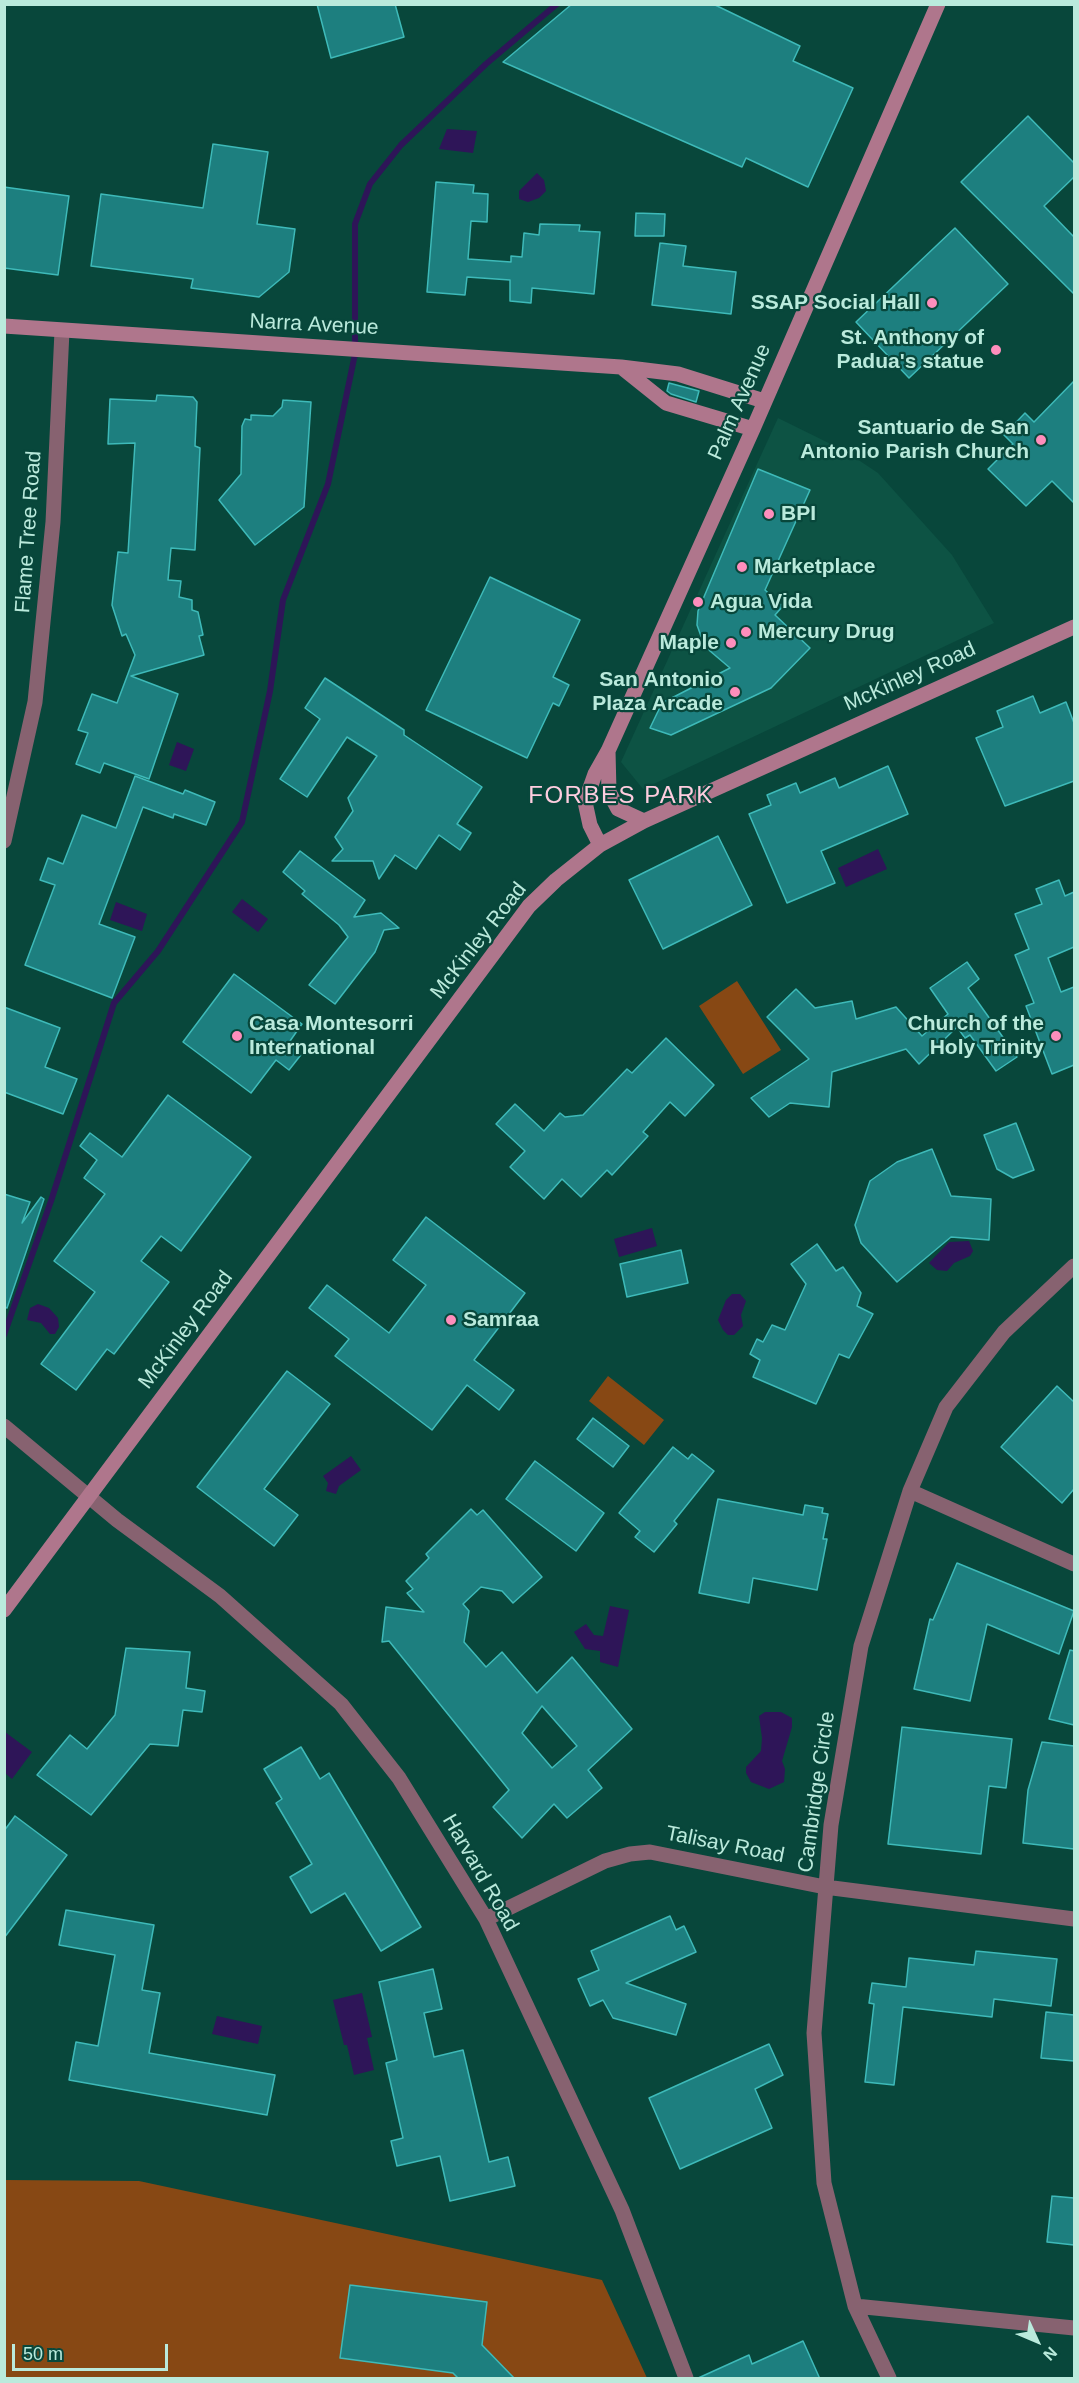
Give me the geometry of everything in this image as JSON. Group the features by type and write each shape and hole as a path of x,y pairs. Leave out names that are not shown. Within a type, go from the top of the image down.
{"street":[{"name":"Palm Avenue","path":"600,845 590,825 585,802 595,774 608,751 753,429 938,4"},
{"name":"Narra Avenue","path":"4,326 621,367 678,374 765,401"},
{"name":"Flame Tree Road","path":"4,841 35,702 53,522 62,331"},
{"path":"621,367 666,403 753,429"},
{"name":"McKinley Road","path":"4,1610 529,906 600,845 644,821 1074,627"},
{"name":"Palm Avenue","path":"608,751 609,792 618,809 644,821"},
{"name":"Cambridge Circle","path":"889,2379 855,2306 824,2183 814,2033 831,1825 861,1646 910,1491 946,1407 1004,1332 1074,1266"},
{"path":"4,1426 88,1495"},
{"path":"910,1491 1074,1564"},
{"name":"Harvard Road","path":"88,1495 117,1520 220,1596 341,1704 399,1778 486,1919 622,2210 686,2379"},
{"name":"Talisay Road","path":"486,1919 605,1861 650,1852 825,1887 1074,1919"},
{"path":"855,2306 1074,2328"}],"shaded area":[{"path":"447,129 477,131 473,153 439,149"},
{"path":"537,173 544,180 546,191 539,198 528,202 519,199 519,191"},
{"path":"778,418 845,451 878,473 952,555 994,623 643,789 621,762"},
{"path":"177,742 194,749 186,771 169,765"},
{"path":"878,849 887,869 846,887 838,868"},
{"path":"242,899 268,919 258,932 232,912"},
{"path":"116,902 147,914 142,931 110,920"},
{"path":"737,981 781,1050 743,1074 699,1006"},
{"path":"652,1228 657,1246 619,1257 614,1239"},
{"path":"969,1241 973,1251 970,1256 954,1263 947,1271 937,1270 929,1263 949,1242"},
{"path":"732,1294 740,1294 746,1301 741,1315 743,1326 734,1335 728,1335 718,1320 726,1300"},
{"path":"38,1304 49,1308 58,1318 59,1327 55,1334 50,1334 41,1323 27,1320 30,1308"},
{"path":"608,1376 664,1420 644,1445 589,1401"},
{"path":"351,1456 361,1470 339,1486 336,1494 326,1491 328,1483 323,1476"},
{"path":"610,1606 629,1610 618,1667 600,1662 600,1651 585,1649 574,1632 586,1624 594,1635 603,1636"},
{"path":"765,1712 781,1712 792,1718 792,1727 782,1761 785,1769 784,1782 769,1789 751,1782 746,1773 746,1767 761,1751 759,1716"},
{"path":"5,1732 32,1752 12,1779 5,1773"},
{"path":"362,1993 372,2037 367,2038 374,2070 354,2075 333,2000"},
{"path":"217,2016 262,2026 258,2044 212,2034"},
{"path":"5,2180 139,2181 602,2280 647,2378 5,2378"}],"building":[{"path":"317,4 395,4 404,37 331,58"},
{"path":"572,4 713,4 800,46 793,61 853,88 808,187 746,158 742,167 503,62"},
{"path":"1028,116 1074,163 1074,177 1044,206 1074,237 1074,294 961,182"},
{"path":"213,144 268,152 257,224 295,229 289,272 259,297 191,288 193,279 91,266 101,194 203,208"},
{"path":"436,182 474,185 473,193 488,194 487,222 471,221 468,259 511,262 511,256 522,257 524,233 539,235 540,224 580,225 579,231 600,232 594,294 532,288 531,303 510,301 510,280 467,277 465,295 427,292"},
{"path":"4,187 69,196 58,275 4,268"},
{"path":"636,213 665,214 664,236 635,236"},
{"name":"SSAP Social Hall","path":"955,228 1008,284 909,378 856,322"},
{"path":"660,243 686,246 683,266 736,272 731,314 652,305"},
{"name":"Santuario de San Antonio Parish Church","path":"1074,381 1074,503 1052,481 1026,506 988,469 1013,444 1004,435 1025,413 1034,422"},
{"path":"669,383 699,391 696,402 671,394 667,391"},
{"path":"157,395 193,397 197,402 195,446 200,448 195,550 171,548 168,580 181,581 179,597 192,600 192,610 198,612 203,635 199,636 204,655 131,676 178,694 149,779 104,763 100,773 76,764 88,733 78,730 92,694 117,703 135,655 126,634 122,636 112,605 118,552 128,553 135,443 108,444 110,399 156,401"},
{"path":"283,400 311,402 304,507 255,545 219,500 241,474 242,426 245,419 251,420 251,415 273,416 282,407"},
{"path":"758,469 810,490 765,590 783,606 775,615 810,648 771,688 671,735 650,728 662,703 730,668 710,651 702,639 697,625 698,611"},
{"path":"490,577 580,620 553,677 569,685 559,706 553,703 527,758 426,710"},
{"path":"325,678 404,730 404,735 482,787 457,824 471,833 460,850 439,835 416,869 395,855 379,879 373,861 332,861 343,849 335,837 353,811 348,798 377,756 347,737 307,797 280,779 320,719 305,708"},
{"path":"1033,696 1040,713 1066,702 1074,723 1074,781 1005,806 976,738 1003,727 997,711"},
{"path":"888,766 908,814 821,851 835,883 787,903 749,814 771,805 767,795 796,783 800,793 835,778 839,788"},
{"path":"135,776 183,794 185,790 215,802 206,825 174,814 173,818 143,807 99,924 135,937 112,998 25,965 55,885 40,880 48,858 63,864 82,815 116,828"},
{"path":"718,836 752,905 663,949 629,880"},
{"path":"300,851 365,900 354,917 381,913 399,928 384,930 375,952 335,1004 309,985 348,937 339,925 302,894 305,891 283,872"},
{"path":"1059,880 1065,896 1074,892 1074,947 1048,958 1061,992 1074,987 1074,1065 1052,1074 1026,1006 1034,1003 1015,955 1029,949 1015,914 1042,904 1036,889"},
{"path":"967,962 979,979 968,988 1017,1057 996,1071 970,1035 965,1038 957,1027 919,1064 906,1049 832,1072 829,1107 790,1103 769,1117 751,1098 809,1059 767,1017 796,989 815,1008 852,1001 856,1019 896,1007 922,1036 948,1014 930,988"},
{"path":"234,974 302,1024 290,1041 304,1051 289,1070 276,1060 251,1093 183,1042"},
{"path":"4,1007 60,1028 45,1067 77,1079 63,1114 4,1092"},
{"path":"666,1038 714,1085 685,1116 670,1102 643,1132 648,1136 612,1175 607,1170 581,1197 562,1179 544,1199 510,1167 525,1151 496,1124 515,1104 544,1131 560,1113 565,1117 583,1115 627,1069 632,1073"},
{"path":"168,1095 251,1157 181,1251 161,1236 141,1261 169,1282 114,1354 107,1349 76,1390 41,1364 95,1292 54,1261 105,1194 84,1178 97,1160 80,1146 90,1133 122,1157"},
{"path":"1016,1123 1034,1170 1013,1178 997,1169 984,1135"},
{"path":"932,1149 951,1196 991,1199 989,1240 951,1237 897,1282 861,1243 855,1225 870,1181 897,1162"},
{"path":"4,1194 30,1202 22,1223 41,1197 44,1199 7,1308 4,1307"},
{"name":"Samraa","path":"426,1217 525,1293 474,1360 514,1390 499,1410 467,1385 432,1430 335,1356 349,1339 309,1308 327,1285 389,1333 426,1285 393,1260"},
{"path":"817,1244 836,1271 843,1267 861,1293 857,1306 873,1314 849,1358 839,1354 816,1404 753,1377 760,1360 750,1354 757,1339 763,1342 772,1325 785,1330 806,1284 791,1264"},
{"path":"681,1250 688,1283 627,1297 620,1264"},
{"path":"287,1371 330,1404 264,1489 298,1515 274,1546 197,1487"},
{"path":"1057,1386 1074,1402 1074,1489 1062,1503 1001,1447"},
{"path":"593,1418 629,1446 613,1467 577,1439"},
{"path":"673,1447 688,1459 692,1454 714,1471 674,1521 677,1524 654,1552 635,1537 640,1531 619,1513"},
{"path":"535,1461 604,1513 576,1551 506,1499"},
{"path":"718,1499 803,1515 805,1505 823,1508 822,1513 828,1514 823,1539 827,1539 817,1590 753,1578 749,1603 699,1593"},
{"path":"471,1509 477,1515 483,1510 542,1577 513,1603 502,1591 481,1587 463,1604 469,1611 464,1642 486,1667 502,1652 537,1693 572,1657 632,1729 588,1770 602,1788 567,1818 554,1804 522,1838 493,1807 509,1790 389,1641 382,1642 386,1607 424,1612 407,1593 413,1589 406,1581 429,1558 426,1554","holes":["542,1706 577,1746 552,1768 522,1733"]},
{"path":"957,1563 1074,1611 1059,1654 987,1624 970,1701 914,1689 930,1619 933,1620"},
{"path":"126,1648 190,1652 186,1688 205,1691 202,1712 183,1710 178,1746 150,1744 91,1815 37,1775 70,1735 87,1749 115,1715"},
{"path":"1070,1650 1074,1651 1074,1725 1049,1719"},
{"path":"902,1727 1012,1739 1006,1788 989,1786 981,1854 888,1844"},
{"path":"1042,1742 1074,1746 1074,1849 1023,1843 1028,1790"},
{"path":"301,1747 320,1779 329,1773 421,1927 381,1951 345,1893 311,1913 290,1877 312,1864 276,1803 282,1799 264,1769"},
{"path":"15,1816 67,1855 4,1938 4,1831"},
{"path":"66,1910 154,1925 142,1990 160,1993 149,2053 275,2075 267,2115 69,2080 76,2042 98,2046 115,1955 59,1945"},
{"path":"670,1916 676,1930 684,1926 696,1952 626,1983 686,2004 676,2035 613,2018 603,2000 590,2006 578,1979 599,1970 591,1951"},
{"path":"976,1951 1057,1959 1051,2006 994,1999 992,2017 903,2007 894,2085 865,2082 874,2004 869,2003 872,1983 906,1987 909,1958 974,1965"},
{"path":"433,1969 442,2009 424,2013 434,2057 463,2050 489,2162 508,2157 515,2186 450,2201 440,2156 397,2166 391,2141 403,2138 386,2063 397,2060 379,1982"},
{"path":"1046,2012 1074,2015 1074,2061 1041,2058"},
{"path":"769,2044 783,2075 755,2089 772,2128 680,2169 649,2098"},
{"path":"1052,2196 1074,2198 1074,2245 1047,2242"},
{"path":"350,2285 487,2302 482,2345 515,2379 459,2379 453,2373 340,2358"},
{"path":"803,2341 820,2379 696,2379 749,2355 752,2364"}],"waterway":[{"path":"355,343 355,224 370,184 401,145 486,64 557,4"},
{"path":"4,1335 51,1201 114,1003 158,951 242,822 270,691 283,600 328,484 355,354"}],"place":[{"name":"SSAP Social Hall","path":"932,303"},
{"name":"St. Anthony of Padua's statue","path":"996,350"},
{"name":"Santuario de San Antonio Parish Church","path":"1041,440"},
{"name":"BPI","path":"769,514"},
{"name":"Marketplace","path":"742,567"},
{"name":"Agua Vida","path":"698,602"},
{"name":"Mercury Drug","path":"746,632"},
{"name":"Maple","path":"731,643"},
{"name":"San Antonio Plaza Arcade","path":"735,692"},
{"name":"Casa Montesorri International","path":"237,1036"},
{"name":"Church of the Holy Trinity","path":"1056,1036"},
{"name":"Samraa","path":"451,1320"}],"district":[{"name":"FORBES PARK","path":"621,796"}]}
